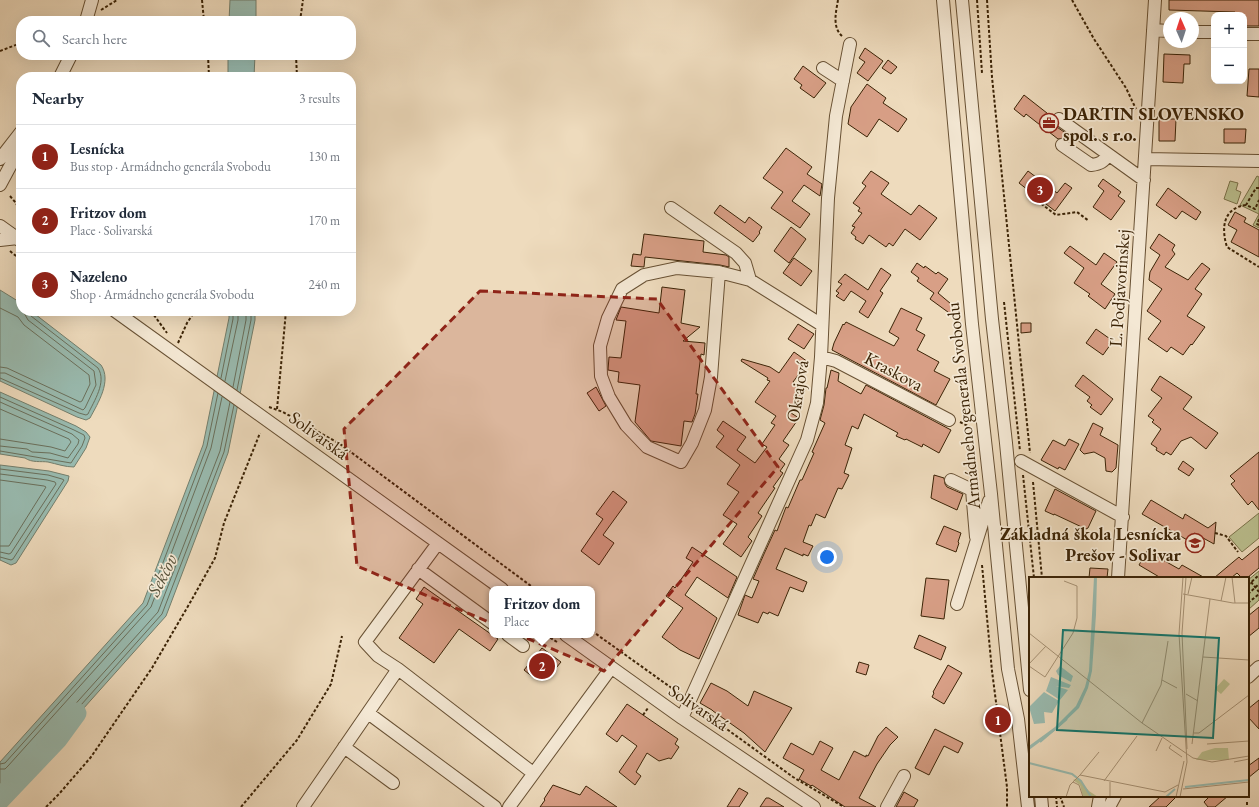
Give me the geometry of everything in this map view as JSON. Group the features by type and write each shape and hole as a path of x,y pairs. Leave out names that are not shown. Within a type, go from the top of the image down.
{"street":[{"path":"87,16 92,0"},
{"name":"Armádneho generála Svobodu","path":"943,0 972,324 991,494 1008,669 1018,719 1028,807"},
{"path":"962,0 992,319 1006,443 1029,680"},
{"path":"968,61 972,28 970,0"},
{"name":"Ľ. Podjavorinskej","path":"1118,577 1155,0"},
{"path":"1153,30 1163,31"},
{"path":"1199,32 1211,32"},
{"path":"1247,34 1259,34"},
{"name":"Okrajová","path":"682,718 807,440 817,403 821,357 828,192 836,116 850,44"},
{"path":"62,72 68,60"},
{"path":"824,68 843,81"},
{"path":"1059,119 1144,180"},
{"path":"0,159 16,138"},
{"path":"1062,144 1091,165 1104,161 1108,154"},
{"path":"0,186 16,156"},
{"path":"1145,158 1259,161"},
{"path":"671,208 736,254 745,263 750,280"},
{"path":"0,226 16,237"},
{"path":"0,240 16,240"},
{"path":"719,272 711,377 705,410 692,443 681,462 647,447 626,425 609,397 601,376 600,346 608,318 622,289 644,275 677,268 719,272 750,280 822,325"},
{"name":"Solivarská","path":"122,316 188,364 263,410 438,543 498,586"},
{"name":"Kraskova","path":"821,357 836,361 949,420"},
{"path":"1026,464 1123,517"},
{"path":"951,480 972,490 976,543"},
{"path":"957,604 991,494"},
{"path":"438,543 364,642 378,656 533,773"},
{"path":"418,569 489,622"},
{"path":"512,638 523,646"},
{"name":"Solivarská","path":"570,638 682,718 814,807"},
{"path":"509,807 611,668"},
{"path":"1249,676 1259,668"},
{"path":"303,807 398,670"},
{"path":"368,713 496,807"},
{"path":"344,747 393,783"},
{"path":"887,807 904,776"},
{"path":"1040,797 1042,807"},
{"path":"1098,807 1100,797"},
{"path":"1109,807 1114,797"}],"path":[{"path":"202,0 204,16"},
{"path":"301,16 303,0"},
{"path":"838,0 835,15 838,32 850,44"},
{"path":"977,0 982,80"},
{"path":"987,0 992,78 1026,464 1034,577"},
{"path":"1072,0 1094,39 1126,88 1138,114"},
{"path":"0,50 16,45"},
{"path":"208,60 209,72"},
{"path":"296,60 297,72"},
{"path":"1246,205 1256,188 1259,188"},
{"path":"10,196 16,203"},
{"path":"1036,197 1035,199 1056,215 1077,212 1089,220"},
{"path":"1255,209 1259,200"},
{"path":"1259,211 1246,205 1238,206 1231,211 1225,221 1225,240 1227,247 1259,266"},
{"path":"1259,219 1257,224 1259,225"},
{"path":"10,250 16,255"},
{"path":"1003,295 1042,577"},
{"path":"155,316 168,334"},
{"path":"172,340 178,344 187,323 192,316"},
{"path":"277,410 286,316"},
{"path":"263,410 277,410 340,444 531,586"},
{"path":"970,427 975,486"},
{"path":"46,807 60,794 91,758 152,668 191,601 215,558 224,523 260,433"},
{"path":"1215,533 1226,536 1238,552"},
{"path":"982,563 992,671 1007,787 1007,807"},
{"path":"1249,601 1259,593 1250,582 1259,575"},
{"path":"1249,593 1259,584"},
{"path":"595,633 670,686 690,703 793,777 844,807"},
{"path":"241,807 297,740 331,684 342,636"},
{"path":"643,715 649,707"},
{"path":"1056,797 1057,807"},
{"path":"1060,797 1064,807"},
{"path":"1247,802 1247,807"}],"highlighted area":[{"path":"480,291 657,299 778,467 604,671 357,566 344,429"}],"green space":[{"path":"1257,176 1259,177 1259,214 1240,205"},
{"path":"1230,181 1238,183 1236,190 1241,192 1237,204 1224,199"},
{"path":"1259,214 1259,228 1253,225"},
{"path":"1259,513 1259,538 1242,552 1229,537"},
{"path":"1259,571 1259,600 1249,609 1249,579"}],"water":[{"path":"230,0 256,0 256,16 229,16"},
{"path":"228,60 255,60 254,72 228,72"},
{"path":"0,290 16,300 16,316 37,316 101,365 105,378 103,392 100,399 90,418 86,420 0,381"},
{"path":"229,316 255,316 228,453 166,616 0,802 0,762 143,603 203,445"},
{"path":"0,392 76,426 86,432 90,437 86,448 74,467 0,454"},
{"path":"0,465 49,471 69,476 68,481 16,563 11,565 0,560"}],"building":[{"path":"1169,0 1259,0 1259,26 1247,26 1247,12 1169,10"},
{"path":"865,48 883,61 868,81 857,73 865,62 859,58"},
{"path":"1164,54 1190,55 1190,64 1184,64 1183,83 1163,82"},
{"path":"888,60 897,67 891,74 882,68"},
{"path":"803,66 826,83 814,98 800,88 802,85 794,79"},
{"path":"1249,69 1259,69 1259,97 1247,96"},
{"path":"867,84 886,98 883,103 907,119 898,132 879,119 867,137 848,124 851,107"},
{"name":"DARTIN SLOVENSKO spol. s r.o.","path":"1024,95 1052,117 1052,122 1054,125 1067,134 1064,138 1058,139 1026,114 1024,117 1014,109"},
{"path":"1159,119 1176,119 1175,141 1159,141"},
{"path":"1224,129 1246,129 1245,143 1224,143"},
{"path":"786,148 812,167 807,174 822,184 820,196 804,185 792,201 810,214 800,228 771,208 783,192 763,178"},
{"path":"871,171 889,183 881,194 911,215 919,205 937,218 920,240 905,229 893,246 889,243 886,247 869,235 863,244 855,239 856,237 851,233 855,227 852,226 862,213 858,211 860,208 853,203 866,186 862,183"},
{"path":"1028,171 1057,193 1065,183 1072,188 1055,211 1019,183"},
{"path":"1103,179 1121,192 1118,196 1125,201 1111,220 1093,207 1104,191 1098,186"},
{"path":"1168,188 1201,212 1196,220 1182,211 1176,219 1156,205"},
{"path":"720,205 745,223 749,217 762,227 759,232 760,233 753,242 714,213"},
{"path":"1235,212 1246,218 1244,222 1259,230 1259,257 1231,242 1237,230 1228,225"},
{"path":"791,227 806,239 789,263 774,251"},
{"path":"644,234 704,241 703,252 726,255 729,257 729,267 645,257 644,267 631,266 633,254 641,255"},
{"path":"1159,234 1175,245 1172,250 1175,254 1165,267 1188,280 1202,263 1210,269 1195,289 1202,294 1187,316 1205,327 1183,355 1171,347 1167,352 1148,339 1161,321 1147,311 1162,289 1149,280 1150,272 1160,255 1150,248"},
{"path":"1070,246 1096,265 1104,253 1117,262 1101,284 1115,294 1105,309 1088,296 1090,294 1074,283 1084,268 1064,253"},
{"path":"794,258 812,271 801,286 783,273"},
{"path":"917,263 924,268 925,266 936,274 938,272 948,279 938,293 957,309 952,315 930,299 934,293 917,281 919,278 911,272"},
{"path":"881,268 891,275 880,291 883,293 868,318 859,312 866,301 851,291 844,301 836,296 839,293 836,291 842,284 838,282 845,274 868,290"},
{"path":"662,287 685,290 681,323 700,327 683,341 705,343 704,355 701,354 695,414 692,422 684,421 681,446 651,441 635,422 640,385 618,382 619,372 608,370 609,357 621,358 626,321 616,320 621,307 659,313"},
{"path":"901,308 922,318 916,330 925,335 917,350 939,362 934,371 950,379 936,405 832,350 843,324 844,325 846,322 894,346 899,338 889,332"},
{"path":"1021,323 1031,323 1031,332 1021,333"},
{"path":"798,324 814,334 804,349 788,339"},
{"path":"1096,329 1113,341 1103,355 1086,343"},
{"path":"794,352 808,362 793,382 805,390 791,413 799,418 783,441 789,445 779,459 785,464 780,471 783,473 758,513 762,516 748,537 752,541 741,557 723,544 737,524 723,515 739,492 727,484 740,465 716,447 724,436 717,430 723,421 746,437 737,450 755,463 767,447 762,444 775,425 771,423 776,416 755,402 770,381 767,380 768,378 741,361 742,359 770,367 779,373"},
{"path":"831,370 839,373 838,381 861,394 866,385 951,430 939,453 923,444 922,447 896,436 898,433 864,414 858,429 852,426 845,445 852,448 844,473 849,475 842,489 838,488 825,518 816,514 811,526 809,525 803,542 813,546 808,556 803,554 803,556 785,548 776,569 807,582 803,592 790,587 778,616 769,612 768,614 763,612 758,623 738,615 745,595 752,598 759,581 753,579 775,530 777,531 786,507 788,508 814,453 812,452 825,423 820,420"},
{"path":"1083,375 1113,399 1101,415 1090,407 1092,405 1087,401 1090,397 1075,386"},
{"path":"1160,376 1192,397 1183,409 1218,433 1206,449 1191,437 1181,441 1171,455 1166,452 1164,455 1156,450 1157,448 1151,444 1161,429 1152,422 1154,420 1148,416 1162,398 1151,390"},
{"path":"596,387 606,406 599,411 587,393"},
{"path":"1093,423 1103,428 1100,435 1118,445 1116,468 1112,472 1106,471 1105,458 1094,452 1084,454 1080,450"},
{"path":"1069,439 1079,444 1065,470 1059,467 1058,469 1041,460 1053,440 1065,446"},
{"path":"1259,452 1259,510 1252,501 1248,505 1231,484 1235,481 1230,476"},
{"path":"1183,461 1194,469 1189,476 1178,469"},
{"path":"934,475 944,478 947,487 963,494 957,510 931,498"},
{"path":"1055,489 1096,511 1088,528 1086,529 1045,511"},
{"path":"613,491 627,502 603,535 614,543 599,565 581,551 603,519 596,514"},
{"path":"1151,500 1183,519 1185,514 1208,528 1216,522 1214,544 1194,533 1189,541 1142,514"},
{"path":"944,526 961,533 956,552 936,544"},
{"path":"1259,546 1259,568 1248,577 1241,577 1237,573 1232,577 1215,577 1239,557 1242,560"},
{"path":"692,547 737,577 728,598 697,577 685,595 717,618 699,659 680,650 662,637 683,608 666,596 673,586 675,588 693,562 686,558"},
{"path":"1147,551 1179,569 1182,565 1203,577 1159,577 1139,565"},
{"path":"1090,568 1108,569 1107,577 1089,577"},
{"path":"926,578 949,580 944,619 921,616"},
{"path":"424,587 489,633 489,638 498,639 490,651 459,629 434,663 399,638 423,604 416,599"},
{"path":"1259,607 1259,628 1249,636 1249,615"},
{"path":"919,635 946,647 941,660 914,648"},
{"path":"542,648 561,662 547,679 542,675 538,679 535,677 534,678 524,670"},
{"path":"859,662 869,665 866,675 856,672"},
{"path":"948,665 962,673 944,704 932,697 933,692"},
{"path":"711,683 727,691 748,706 754,691 792,708 765,752 744,733 700,703"},
{"path":"1259,700 1259,729 1249,718 1249,708"},
{"path":"627,704 678,739 675,744 679,747 671,759 669,758 659,761 647,753 636,772 641,776 635,785 619,772 637,746 622,735 617,742 606,734"},
{"path":"886,727 898,737 890,745 877,764 859,798 876,807 845,807 812,785 811,786 799,779 804,770 783,758 791,743 813,755 820,741 833,748 821,770 839,780 854,751 866,757 866,755 868,756 878,736"},
{"path":"935,729 963,743 958,753 944,746 929,775 915,768"},
{"path":"1259,758 1259,769 1249,777 1249,765"},
{"path":"553,785 580,795 586,786 617,807 540,807"},
{"path":"739,788 748,793 739,807 727,807"},
{"path":"904,792 918,800 914,807 896,807"},
{"path":"1160,797 1176,797 1166,807 1149,807"},
{"path":"1209,797 1227,797 1215,807 1208,807 1204,802"},
{"path":"766,798 769,798 784,807 760,807"}],"waterway":[{"name":"Sekčov","path":"0,799 57,739 76,713"}],"place":[{"name":"DARTIN SLOVENSKO spol. s r.o.","path":"1049,123"},
{"name":"Nazeleno","path":"1040,190"},
{"name":"Základná škola Lesnícka Prešov - Solivar","path":"1195,543"},
{"name":"Fritzov dom","path":"542,666"},
{"name":"Lesnícka","path":"998,720"}]}
